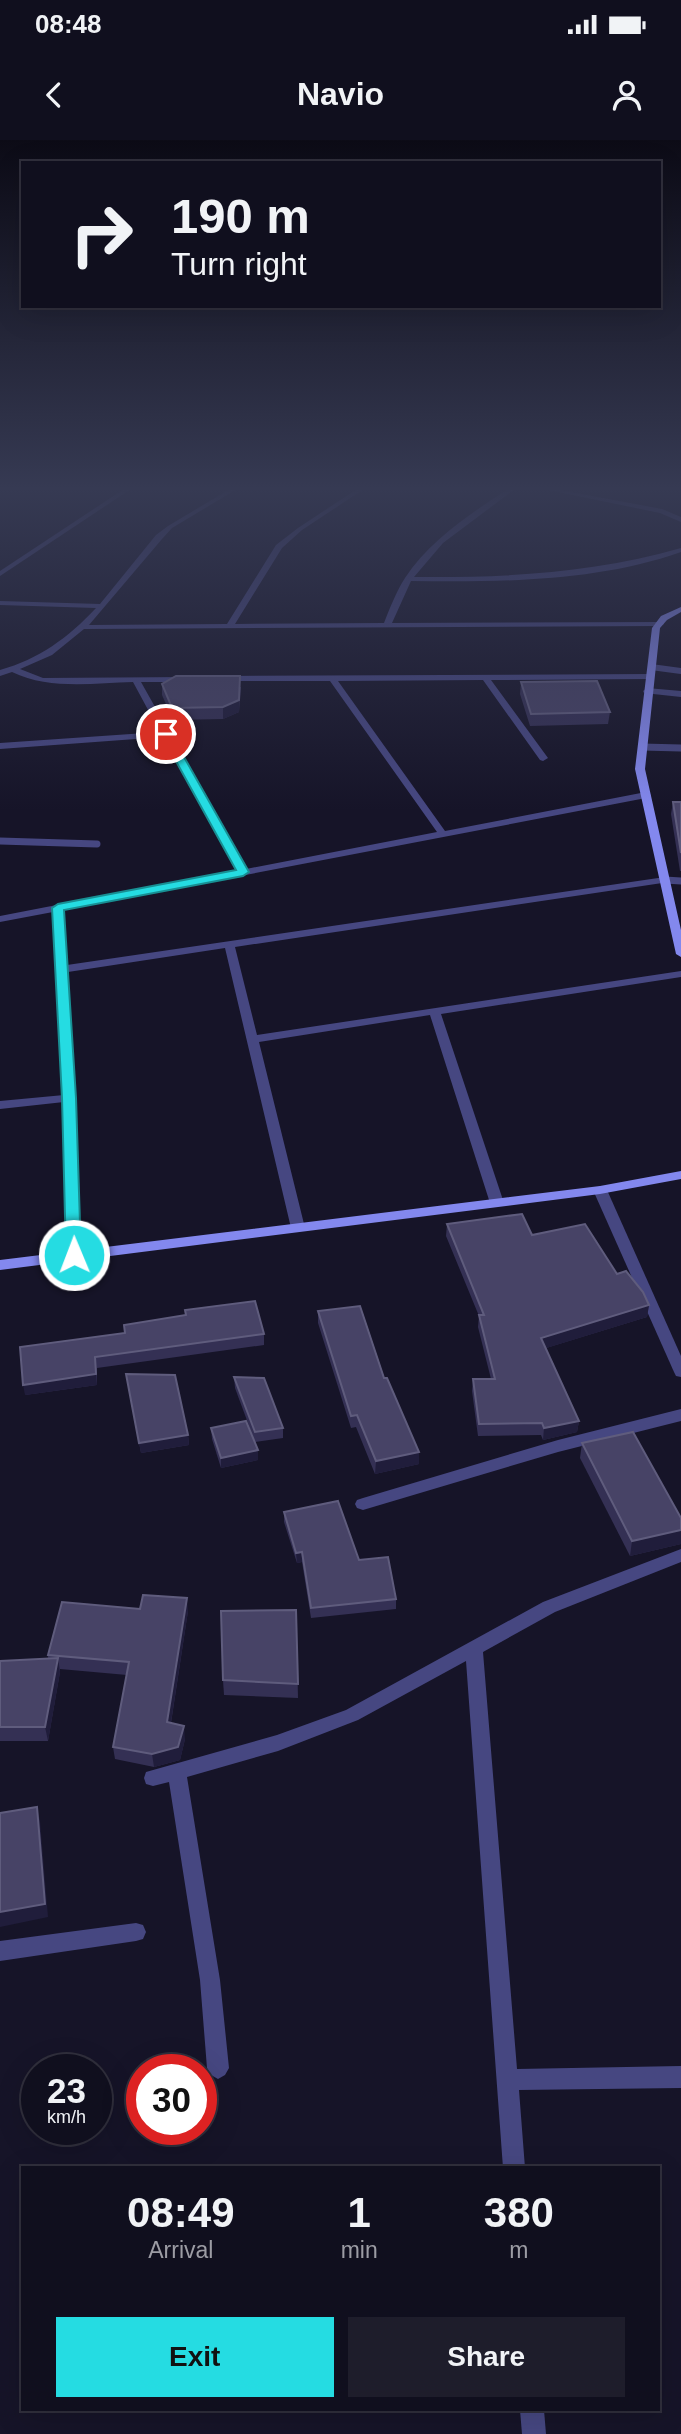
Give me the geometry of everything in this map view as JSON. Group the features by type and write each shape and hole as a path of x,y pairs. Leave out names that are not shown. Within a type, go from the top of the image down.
{"street":[{"path":"0,673 15,670 42,658 83,627 109,596"},
{"path":"230,626 249,596"},
{"path":"387,625 400,596"},
{"path":"0,603 101,606"},
{"path":"681,609 656,628 640,769 664,880 677,922 681,954"},
{"path":"83,627 660,624"},
{"path":"15,670 43,681 201,679"},
{"path":"214,679 485,677 650,671"},
{"path":"485,677 543,758"},
{"path":"332,678 443,834"},
{"path":"136,680 243,872"},
{"path":"647,691 681,694"},
{"path":"0,746 166,734"},
{"path":"0,919 646,795"},
{"path":"62,969 664,880"},
{"path":"58,908 69,1098 74,1255"},
{"path":"229,944 298,1228"},
{"path":"252,1039 681,974"},
{"path":"435,1012 498,1203"},
{"path":"0,1105 69,1098"},
{"path":"0,1265 600,1190 681,1175"},
{"path":"600,1190 681,1372"},
{"path":"363,1504 558,1446 681,1415"},
{"path":"153,1777 278,1743 352,1714 549,1607 681,1555"},
{"path":"474,1648 514,2166"},
{"path":"177,1771 202,1926 219,2068"},
{"path":"0,1951 136,1932"},
{"path":"507,2080 681,2077"},
{"path":"532,2411 534,2434"}],"lane":[{"path":"650,671 681,671"},
{"path":"642,747 681,748"},
{"path":"0,841 97,845"},
{"path":"664,880 681,881"}],"building":[{"path":"176,676 240,676 239,700 223,707 172,708 162,684"},
{"path":"597,681 610,712 531,714 521,682"},
{"path":"673,802 681,802 681,853"},
{"path":"522,1214 532,1235 585,1224 617,1274 626,1271 643,1292 649,1305 541,1338 579,1421 544,1428 542,1423 479,1424 473,1379 495,1379 479,1315 484,1315 447,1224"},
{"path":"255,1301 264,1334 95,1357 96,1374 23,1385 20,1347 125,1333 124,1325 186,1315 185,1310"},
{"path":"360,1306 384,1378 387,1378 419,1452 376,1461 357,1415 351,1416 318,1311"},
{"path":"126,1374 175,1375 188,1435 139,1443"},
{"path":"234,1377 264,1378 283,1428 255,1432"},
{"path":"246,1421 258,1450 221,1458 211,1428"},
{"path":"633,1432 681,1518 681,1530 632,1541 582,1443"},
{"path":"338,1501 359,1560 388,1557 396,1599 311,1608 302,1552 296,1553 284,1512"},
{"path":"143,1595 187,1598 167,1722 184,1726 178,1747 152,1754 113,1747 129,1662 48,1655 62,1602 140,1609"},
{"path":"296,1610 298,1684 223,1680 221,1611"},
{"path":"58,1658 45,1727 0,1727 0,1661"},
{"path":"37,1807 45,1904 0,1912 0,1813"}],"route":[{"path":"74,1255 69,1098 58,908 243,872 166,734"}]}
